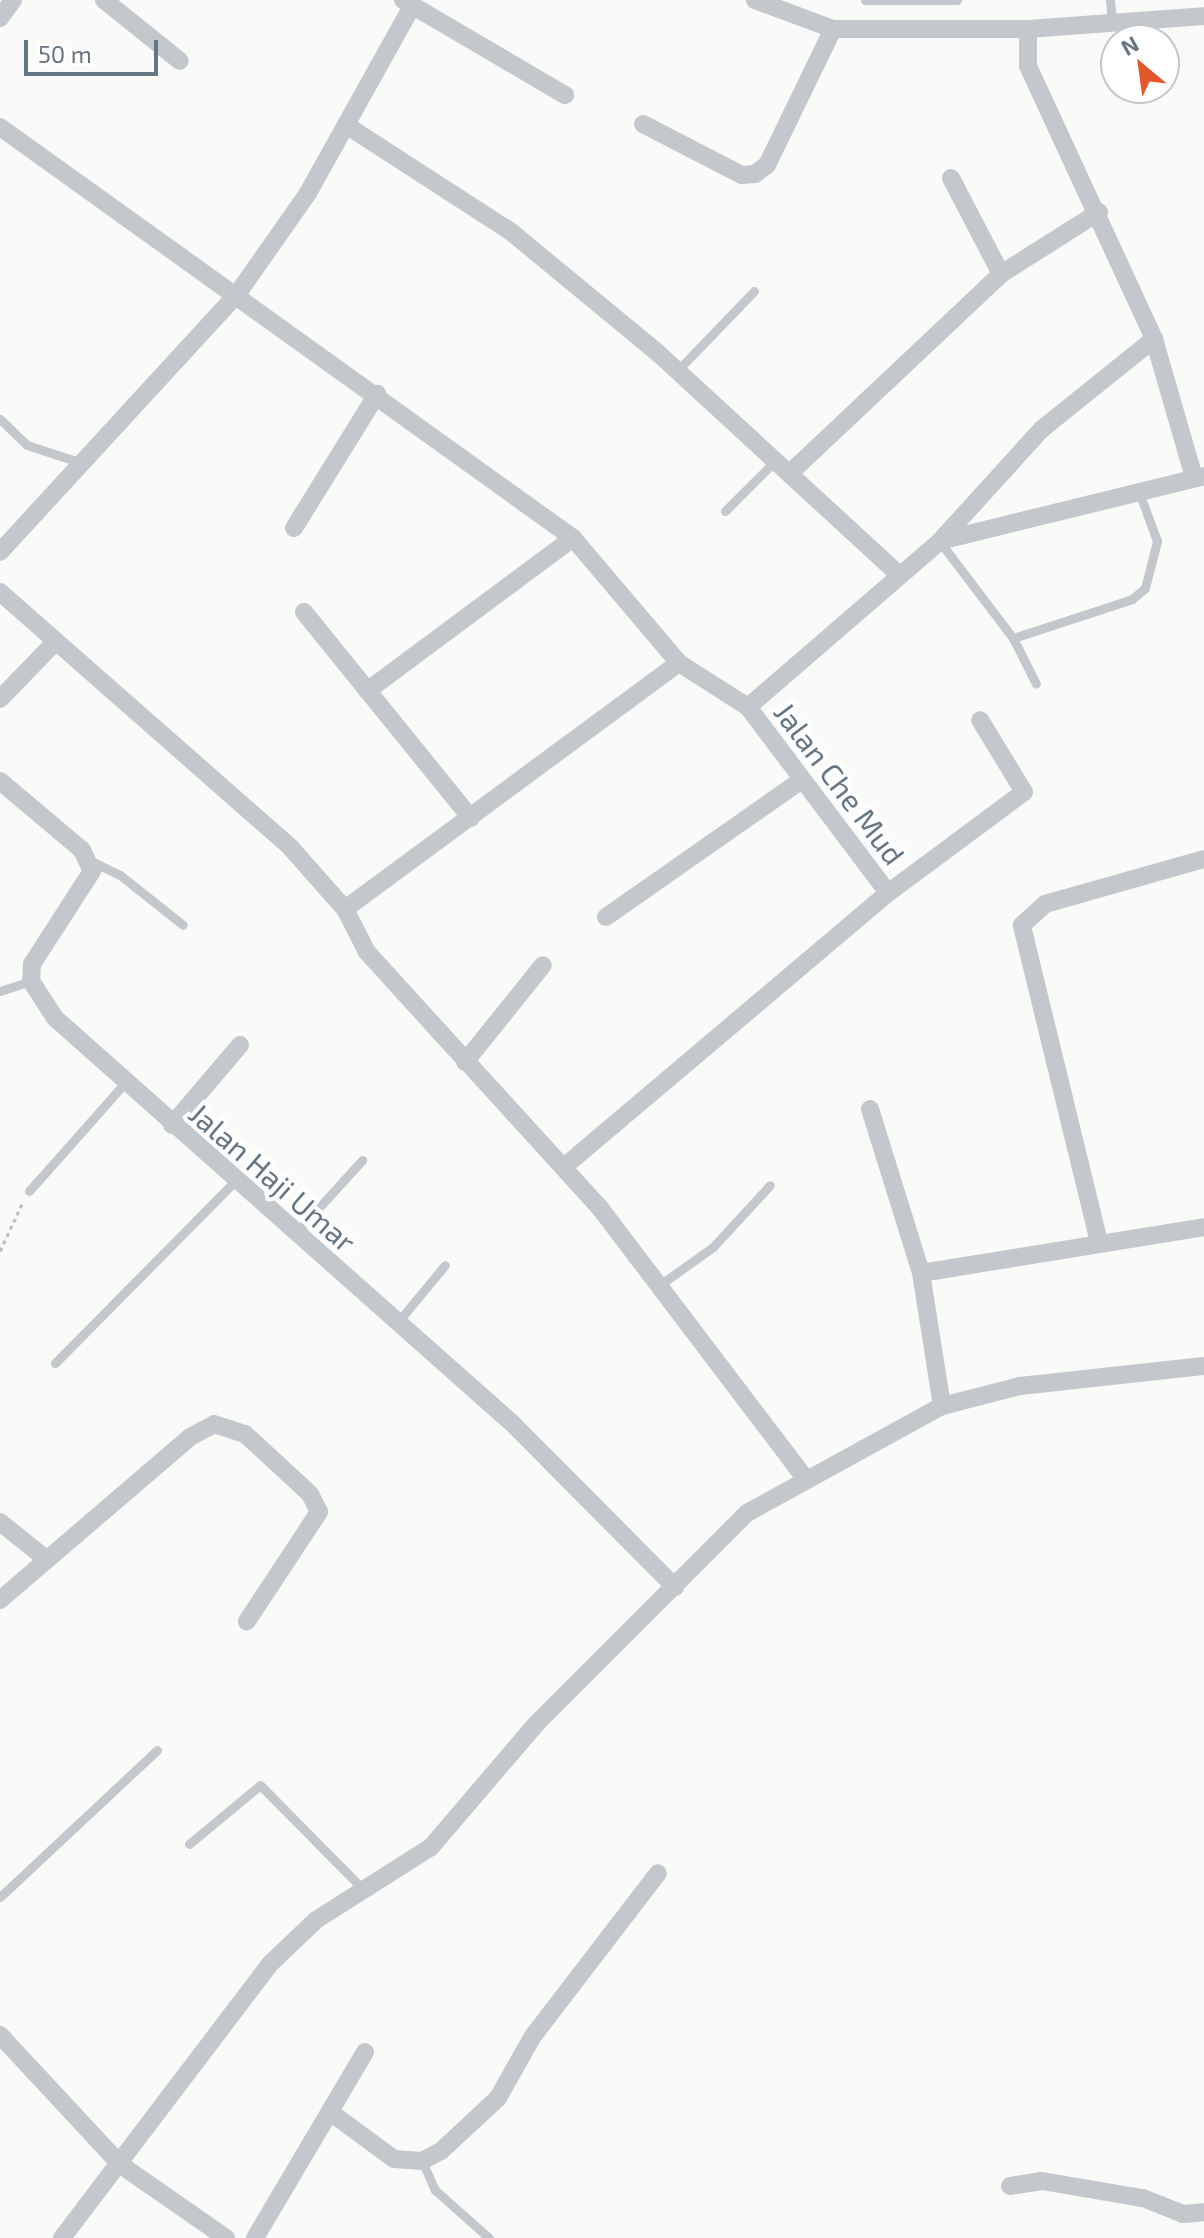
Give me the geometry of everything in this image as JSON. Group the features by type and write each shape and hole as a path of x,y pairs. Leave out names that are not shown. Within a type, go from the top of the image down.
{"street":[{"path":"0,18 13,0"},
{"path":"104,0 180,61"},
{"path":"755,0 833,29 1028,29 1204,16"},
{"path":"0,552 238,293 346,125 408,3 565,95"},
{"path":"643,124 742,175 755,174 767,165 833,29"},
{"path":"940,541 1199,477 1154,339 1099,212 1028,66 1028,29"},
{"path":"346,125 510,231 677,371 897,573"},
{"path":"0,127 238,293 573,538 679,663 748,707 897,573 940,541 1042,429 1154,339"},
{"path":"951,178 1001,274"},
{"path":"783,466 1001,274 1099,212"},
{"path":"294,528 377,394"},
{"path":"367,691 573,538"},
{"path":"0,592 54,643 244,801 345,909 367,952 465,1062 565,1166 661,1284 804,1477"},
{"path":"304,612 471,818"},
{"path":"0,699 54,643"},
{"path":"345,909 679,663"},
{"name":"Jalan Che Mud","path":"748,707 800,781 888,893"},
{"path":"565,1166 888,893 1024,792 980,720"},
{"path":"0,781 89,860 89,883 42,946 31,981"},
{"path":"606,917 800,781"},
{"path":"1099,1242 1022,925 1045,904 1204,859"},
{"path":"465,1062 543,965"},
{"name":"Jalan Haji Umar","path":"31,981 55,1018 235,1181 513,1424 675,1587"},
{"path":"172,1125 240,1045"},
{"path":"870,1109 921,1273 942,1406"},
{"path":"921,1273 1204,1227"},
{"path":"62,2238 121,2165 271,1963 362,1888 431,1847 537,1723 747,1513 804,1477 942,1406 1020,1386 1204,1366"},
{"path":"0,1600 200,1429 231,1427 310,1494 319,1512 247,1621"},
{"path":"0,1522 46,1559"},
{"path":"330,2112 394,2159 422,2161 498,2098 533,2036 658,1873"},
{"path":"3,2045 121,2165 226,2238"},
{"path":"255,2238 365,2052"},
{"path":"1010,2186 1042,2181 1143,2198 1183,2214 1204,2212"}],"lane":[{"path":"871,1 957,0"},
{"path":"1110,0 1112,23"},
{"path":"677,371 754,291"},
{"path":"0,419 27,445 82,463"},
{"path":"725,511 783,466"},
{"path":"1013,638 1132,599 1145,588 1158,549 1139,491"},
{"path":"940,541 1013,638 1036,684"},
{"path":"89,860 120,875 183,925"},
{"path":"0,991 31,981"},
{"path":"29,1191 125,1083"},
{"path":"295,1234 362,1160"},
{"path":"55,1363 235,1181"},
{"path":"661,1284 713,1247 770,1185"},
{"path":"397,1323 445,1265"},
{"path":"0,1897 157,1750"},
{"path":"189,1844 260,1785 362,1888"},
{"path":"422,2161 435,2190 489,2238"}],"path":[{"path":"0,1251 29,1191"}]}
